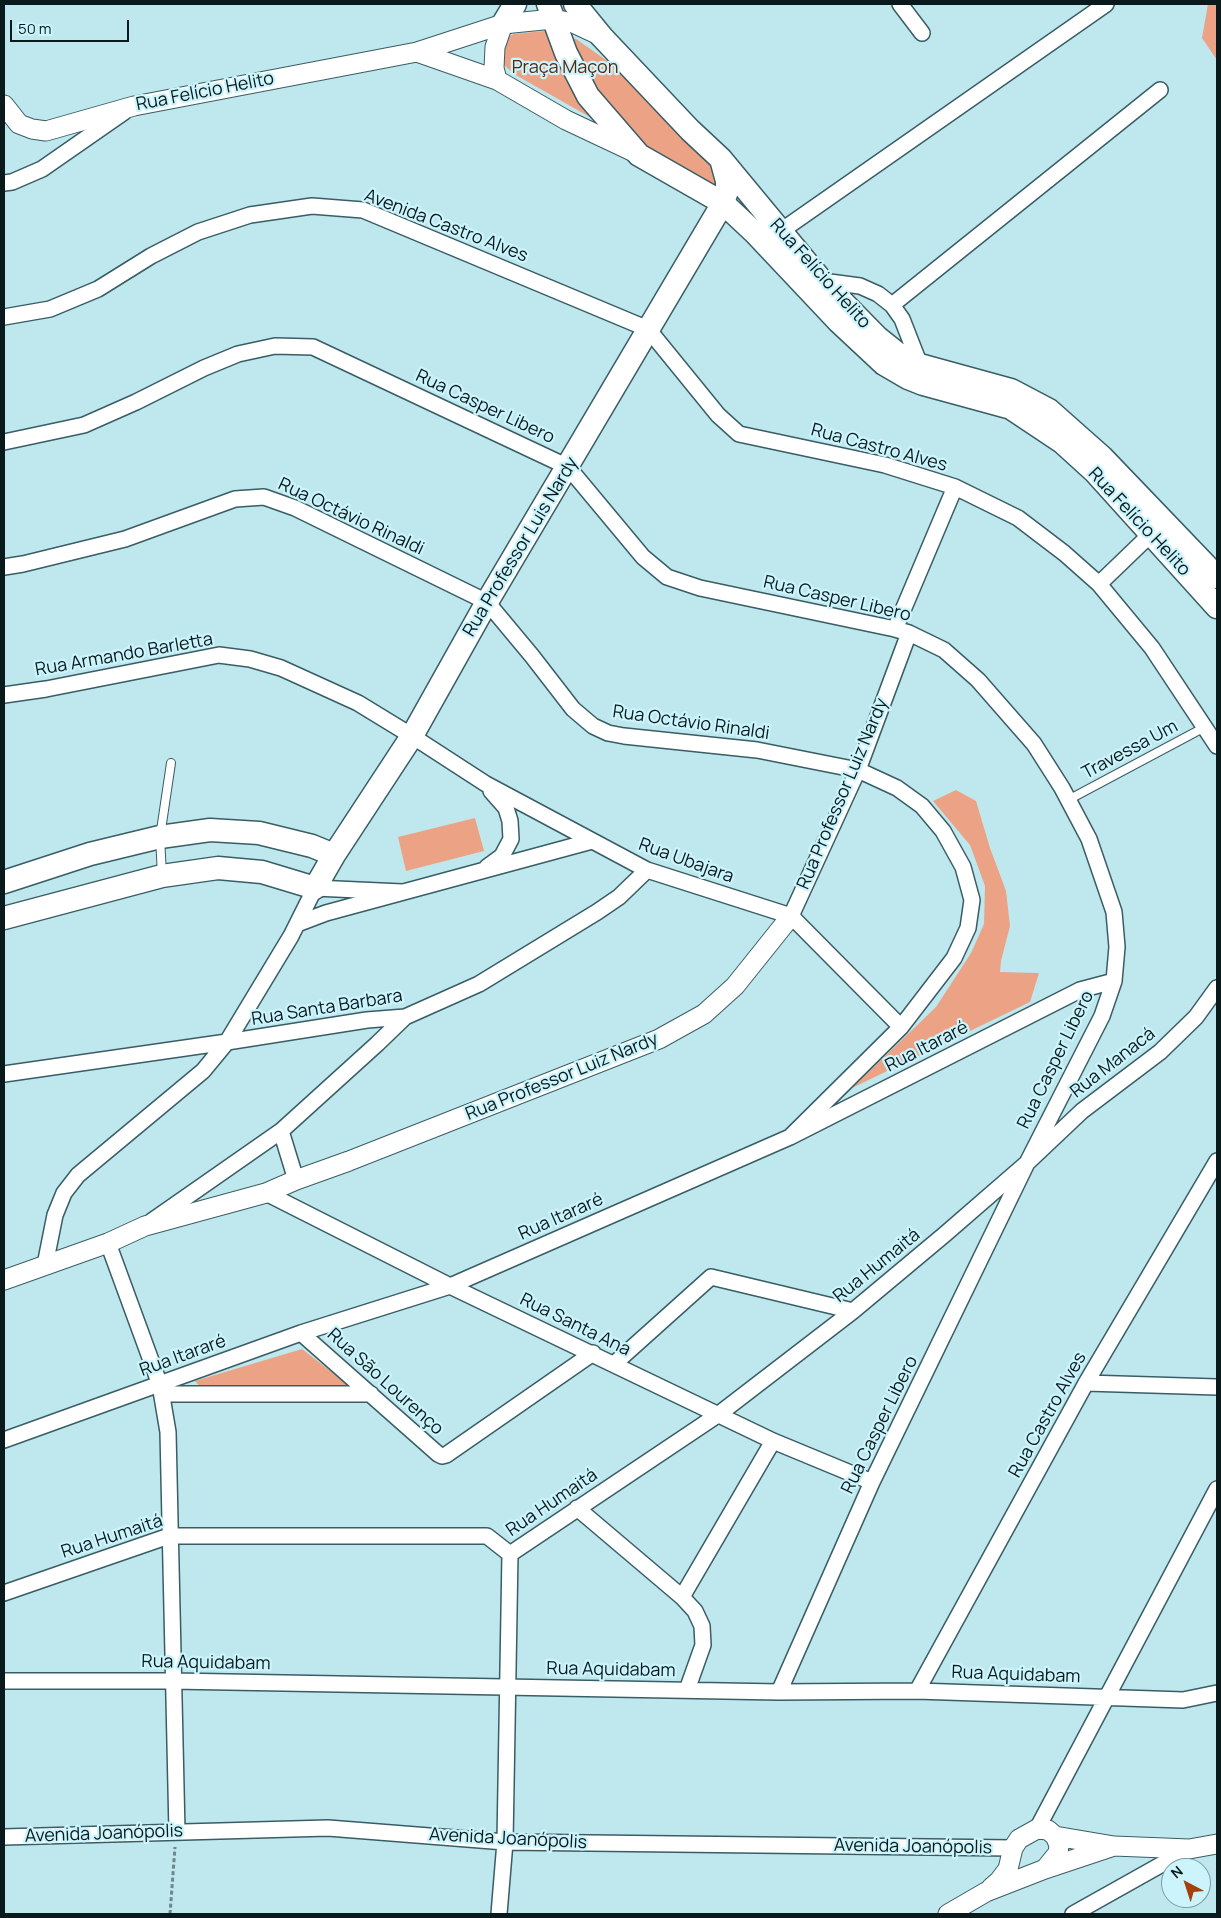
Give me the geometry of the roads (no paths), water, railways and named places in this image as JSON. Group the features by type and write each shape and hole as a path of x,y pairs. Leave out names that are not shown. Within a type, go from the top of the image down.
{"main road":[{"path":"503,24 515,4"},
{"path":"551,11 566,53 588,96 639,155 723,203 727,191 721,159 690,130 602,37 584,7"},
{"name":"Rua Felício Helito","path":"721,159 822,281 877,337 920,365 1011,390 1049,410 1102,457 1217,577"},
{"name":"Rua Felício Helito","path":"723,203 755,233 838,321 884,364 908,378 923,384 996,403 1024,416 1062,442 1095,472 1217,607"},
{"name":"Rua Professor Luis Nardy","path":"315,888 334,855 412,736 486,602 568,467 723,203"},
{"path":"4,882 90,854 160,837 210,830 259,833 312,846 334,855"},
{"path":"4,918 162,876 218,868 262,872 315,888"}],"street":[{"path":"900,4 922,33"},
{"path":"781,231 1106,4"},
{"name":"Rua Felício Helito","path":"4,105 19,124 32,129 46,131 134,106 417,52 503,24 551,11"},
{"path":"551,11 602,37"},
{"path":"497,80 494,68 495,47 503,24"},
{"path":"417,52 497,80 566,120 639,155"},
{"path":"892,304 1160,90"},
{"path":"4,183 12,182 42,168 134,106"},
{"name":"Avenida Castro Alves","path":"4,316 50,309 98,289 151,256 198,232 250,215 312,206 362,210 648,329"},
{"path":"822,281 860,286 878,294 892,304 902,319 920,365"},
{"name":"Rua Castro Alves","path":"648,329 718,415 739,434 885,465 955,487 1018,518 1064,553 1099,584 1152,648 1217,746"},
{"name":"Rua Casper Libero","path":"4,442 84,425 136,402 204,368 238,354 275,346 313,347 568,467 643,557 667,577 700,588 902,631 944,650 978,680 1034,744 1068,800 1088,839 1114,912 1118,947 1114,981 1102,1016 1027,1164 872,1482 779,1692"},
{"name":"Rua Professor Luiz Nardy","path":"4,1280 108,1243 145,1226 266,1193 659,1040 704,1014 735,986 791,916 858,770 902,631 955,487"},
{"name":"Rua Octávio Rinaldi","path":"4,567 125,539 235,499 264,497 295,508 486,602 532,656 573,709 593,726 608,733 624,736 757,750 858,770 897,788 922,806 943,831 963,867 972,900 968,928 954,958 901,1027 790,1137"},
{"path":"1099,584 1152,533"},
{"name":"Rua Armando Barletta","path":"4,695 46,689 219,655 250,659 281,668 358,703 412,736"},
{"name":"Rua Ubajara","path":"412,736 486,784 647,870 791,916 901,1027"},
{"path":"481,870 502,856 511,839 510,822 506,808 486,784"},
{"path":"297,924 326,913 592,841"},
{"name":"Rua Santa Barbara","path":"4,1074 367,1020 404,1017 479,984 597,912 624,892 647,870"},
{"path":"45,1265 55,1215 64,1193 78,1175 203,1071 227,1042 297,924 315,888 402,892"},
{"name":"Rua Itararé","path":"4,1440 161,1390 301,1333 450,1286 790,1137 1080,990 1114,981"},
{"name":"Rua Manacá","path":"1027,1164 1082,1111 1160,1052 1196,1018 1217,988"},
{"path":"145,1226 281,1130 377,1044 404,1017"},
{"path":"281,1130 296,1180"},
{"name":"Rua Castro Alves","path":"916,1691 1086,1383 1217,1161"},
{"name":"Rua Humaitá","path":"4,1593 169,1536 487,1536 510,1554 719,1414 852,1311 1027,1164"},
{"name":"Rua Santa Ana","path":"266,1193 450,1286 773,1441 872,1482"},
{"path":"108,1243 161,1390 168,1432 177,1832"},
{"path":"614,1364 710,1278 852,1311"},
{"name":"Rua São Lourenço","path":"301,1333 438,1454 446,1455 593,1353"},
{"path":"1086,1383 1217,1387"},
{"path":"161,1390 371,1394"},
{"path":"682,1597 773,1441"},
{"path":"1036,1830 1217,1489"},
{"path":"577,1508 682,1597 695,1611 702,1626 702,1645 687,1690"},
{"path":"499,1914 505,1842 510,1554"},
{"name":"Rua Aquidabam","path":"4,1681 173,1681 779,1692 916,1691 1183,1700 1217,1693"},
{"name":"Avenida Joanópolis","path":"4,1836 328,1828 505,1842 1013,1852"},
{"path":"986,1892 999,1881 1008,1869 1013,1852 1019,1840 1036,1830 1048,1830 1055,1836 1058,1845 1058,1853 1052,1862 1039,1871 1021,1871 1013,1852"},
{"path":"1055,1836 1114,1846 1189,1849 1217,1844"},
{"path":"948,1914 986,1892 1039,1871 1114,1846"},
{"path":"1073,1914 1189,1849"}],"lane":[{"name":"Travessa Um","path":"1068,800 1205,727"},
{"path":"162,876 160,837 171,763"}],"park label":[{"name":"Praça Maçon","path":"565,68"}]}
